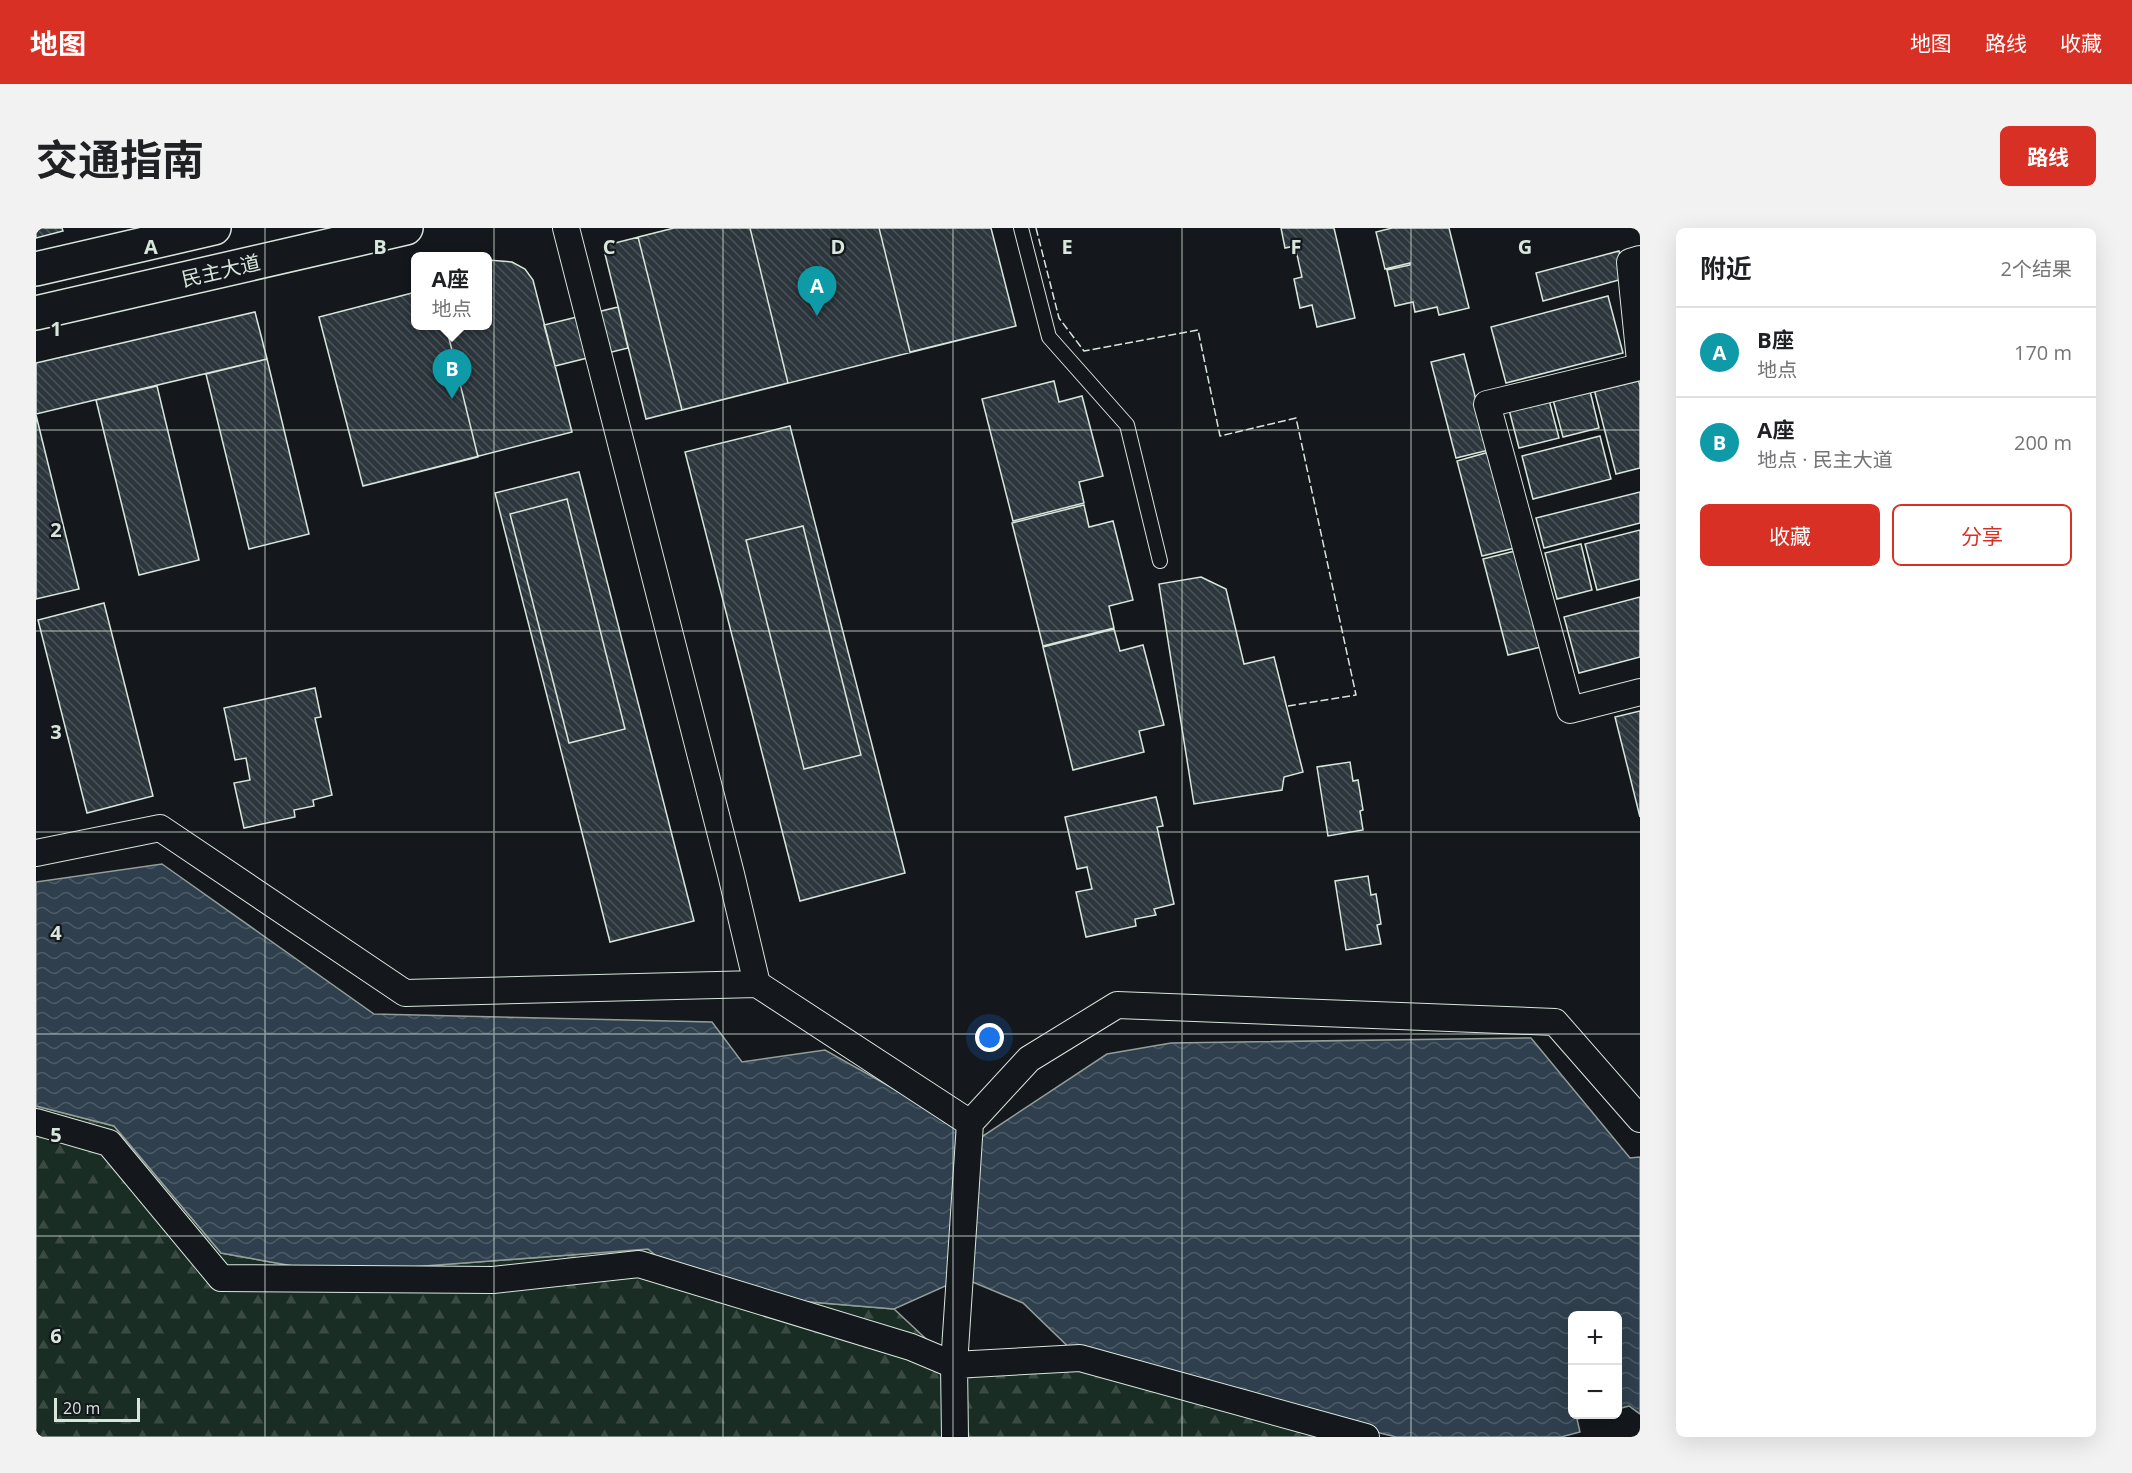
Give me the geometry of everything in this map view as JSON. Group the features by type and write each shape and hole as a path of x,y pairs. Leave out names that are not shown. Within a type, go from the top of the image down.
{"main road":[{"path":"36,269 214,228"},
{"name":"民主大道","path":"36,313 406,228"}],"street":[{"path":"566,228 757,984"},
{"path":"1640,259 1630,262 1640,361"},
{"path":"1640,367 1487,404 1570,710 1640,692"},
{"path":"36,853 160,828 405,993 757,984 970,1125"},
{"path":"955,1437 954,1365 970,1125 1029,1059 1117,1005 1555,1022 1640,1119"},
{"path":"36,1122 108,1143 221,1278 493,1280 639,1264 911,1347 954,1365 1080,1358 1366,1437"}],"lane":[{"path":"1021,228 1049,337 1127,425 1160,561"}],"green space":[{"path":"36,1106 114,1126 221,1253 332,1273 648,1249 701,1293 894,1309 954,1365 1080,1358 1366,1437 36,1437"}],"water":[{"path":"162,864 374,1014 712,1022 742,1062 825,1050 919,1103 977,1140 1107,1054 1171,1043 1531,1038 1630,1158 1640,1157 1640,1414 1629,1406 1622,1408 1622,1311 1568,1311 1568,1419 1577,1419 1580,1432 1561,1437 1396,1437 1080,1358 1023,1303 963,1278 894,1309 701,1293 648,1249 332,1273 221,1253 114,1126 36,1106 36,882"}],"building":[{"path":"36,228 62,228 63,231 36,238"},
{"path":"674,228 991,228 1016,326 646,419 603,246"},
{"path":"674,228 750,228 788,383 682,410 638,237"},
{"path":"879,228 991,228 1016,326 910,352"},
{"path":"1281,228 1334,228 1355,318 1317,327 1312,305 1300,308 1294,279 1302,277 1295,246 1285,248"},
{"path":"1392,228 1449,228 1469,308 1439,315 1437,307 1415,312 1413,302 1395,306 1387,270 1410,265 1410,263 1385,269 1376,232"},
{"path":"1619,251 1626,278 1543,301 1536,273"},
{"path":"492,260 512,262 525,269 533,280 572,432 363,486 319,317 411,293 411,330 492,330"},
{"path":"411,293 411,330 447,330 478,457 363,486 319,317"},
{"path":"1608,296 1623,353 1506,383 1491,327"},
{"path":"618,307 628,348 555,366 544,325"},
{"path":"255,312 267,359 36,414 36,363"},
{"path":"1464,354 1489,450 1456,458 1431,362"},
{"path":"267,359 309,534 249,549 206,374"},
{"path":"1638,378 1640,468 1616,474 1594,389"},
{"path":"1054,381 1059,402 1082,396 1103,476 1079,482 1084,503 1013,521 982,399"},
{"path":"157,386 199,560 139,575 96,400"},
{"path":"1589,387 1599,428 1563,437 1552,396"},
{"path":"1548,396 1559,438 1519,448 1508,406"},
{"path":"36,415 79,589 36,599"},
{"path":"790,426 905,873 800,901 685,452"},
{"path":"1600,436 1611,479 1533,499 1522,456"},
{"path":"1489,452 1515,548 1482,556 1457,461"},
{"path":"579,472 694,921 610,942 495,493"},
{"path":"1640,492 1640,523 1544,548 1536,518"},
{"path":"567,499 625,729 569,743 510,514"},
{"path":"1084,505 1089,527 1113,521 1133,600 1109,606 1114,628 1043,646 1012,523"},
{"path":"803,526 861,755 804,769 746,540"},
{"path":"1640,530 1640,579 1597,590 1585,544"},
{"path":"1581,544 1592,590 1557,599 1545,553"},
{"path":"1515,551 1541,647 1508,655 1483,559"},
{"path":"1201,577 1226,589 1244,664 1274,657 1303,772 1284,777 1282,790 1194,804 1159,584"},
{"path":"1640,597 1640,657 1579,673 1564,617"},
{"path":"104,603 153,796 87,813 38,620"},
{"path":"1114,629 1120,651 1143,645 1164,725 1139,731 1144,752 1073,770 1043,647"},
{"path":"315,688 321,717 315,718 332,795 313,800 314,806 294,810 295,817 244,828 234,783 250,780 246,758 235,760 224,708"},
{"path":"1640,711 1640,817 1615,717"},
{"path":"1350,762 1353,781 1358,780 1363,810 1360,811 1363,830 1328,836 1317,767"},
{"path":"1156,797 1163,826 1157,827 1174,904 1154,909 1156,915 1135,919 1136,926 1086,937 1076,892 1092,889 1087,867 1077,869 1065,817"},
{"path":"1368,876 1371,895 1376,894 1381,924 1377,925 1381,944 1346,950 1335,881"}],"fence":[{"path":"1036,228 1059,318 1084,351 1198,330 1220,436 1296,418 1356,695 1288,706"}],"place":[{"name":"B座","path":"817,316"},
{"name":"A座","path":"452,399"}]}
